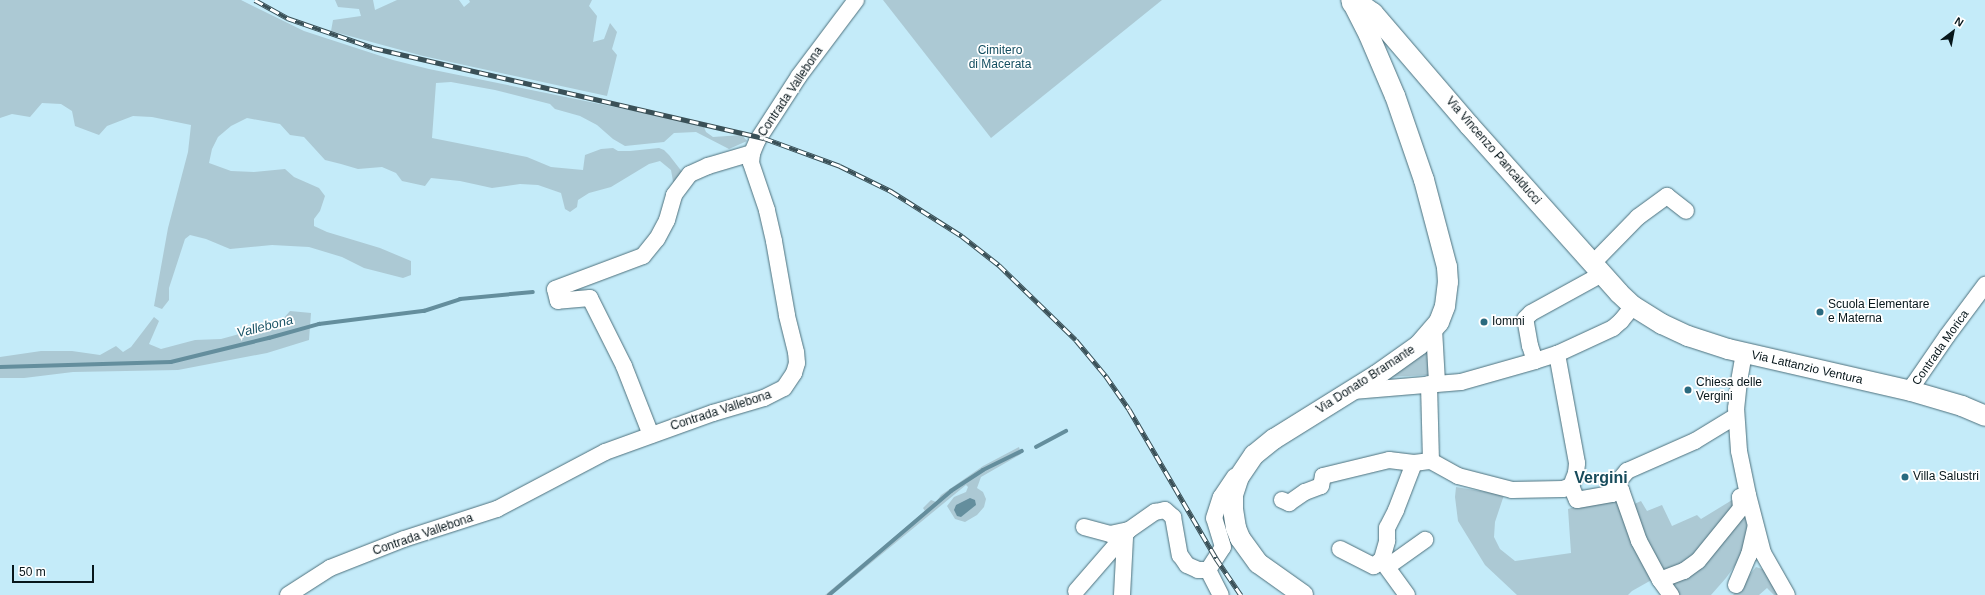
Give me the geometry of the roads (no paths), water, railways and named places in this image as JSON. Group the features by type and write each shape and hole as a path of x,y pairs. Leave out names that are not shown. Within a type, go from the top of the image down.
{"main road":[{"name":"Via Vincenzo Pancalducci","path":"1352,1 1374,13 1469,125 1633,306"},
{"name":"Via Donato Bramante","path":"1303,595 1258,563 1240,538 1236,528 1233,509 1233,495 1245,466 1254,455 1274,439 1400,360 1419,345 1434,329 1445,306 1448,282 1447,268 1424,180 1395,96 1369,35 1352,1"},
{"name":"Via Lattanzio Ventura","path":"1633,306 1662,324 1688,336 1744,353 1911,391 1962,406 1985,416"}],"street":[{"name":"Contrada Vallebona","path":"288,595 330,568 404,540 497,509 605,452 777,393 784,388 794,373 797,363 796,352 787,315 767,210 751,163 752,153 757,141 798,76 856,0"},
{"path":"651,435 624,366 590,298 558,301 555,289 643,256 657,239 667,220 674,195 690,174 708,166 752,153"},
{"path":"1535,361 1530,346 1526,319 1531,313 1598,268 1638,217 1667,196 1686,211"},
{"name":"Contrada Morica","path":"1911,391 1914,384 1947,336 1985,285"},
{"path":"1350,391 1461,382 1535,361 1557,354 1613,328 1621,321 1633,306"},
{"path":"1431,461 1434,329"},
{"path":"1744,353 1738,381 1736,416 1739,451 1748,495 1763,553 1787,595"},
{"path":"1557,354 1577,463 1576,473 1571,486 1577,500 1617,492"},
{"path":"1671,595 1660,580 1636,534 1617,492 1617,483 1627,471 1695,441 1736,416"},
{"path":"1282,500 1289,503 1305,492 1321,486 1323,476 1389,460 1414,463 1431,461 1458,476 1512,490 1564,489 1571,486"},
{"path":"1340,549 1374,566 1382,559 1387,541 1387,528 1396,510 1414,463"},
{"path":"1208,570 1223,547 1214,518 1221,497 1231,480 1245,466"},
{"path":"1660,580 1684,571 1698,561 1741,508 1740,497 1748,495"},
{"path":"1076,592 1127,534 1155,512 1165,510 1172,517 1180,555 1187,565 1198,570 1208,570"},
{"path":"1732,590 1749,555 1756,524"},
{"path":"1084,527 1110,534 1127,534"},
{"path":"1122,595 1127,534"},
{"path":"1408,595 1388,567 1425,540"},
{"path":"1732,590 1763,553"},
{"path":"1208,570 1221,595"}],"waterway":[{"name":"Vallebona","path":"0,367 171,362 319,324 424,311 460,299 533,292"},
{"path":"1036,447 1066,431"},
{"path":"829,595 951,491 983,470 1022,451"}],"railway":[{"path":"255,0 287,18 374,48 764,138 840,166 891,191 962,236 999,265 1076,340 1106,376 1129,409 1216,558 1241,595"}],"place":[{"name":"Scuola Elementare e Materna","path":"1820,312"},
{"name":"Iommi","path":"1484,322"},
{"name":"Chiesa delle Vergini","path":"1688,390"},
{"name":"Villa Salustri","path":"1905,477"}],"district":[{"name":"Vergini","path":"1601,478"}],"park label":[{"name":"Cimitero di Macerata","path":"1000,58"}]}
